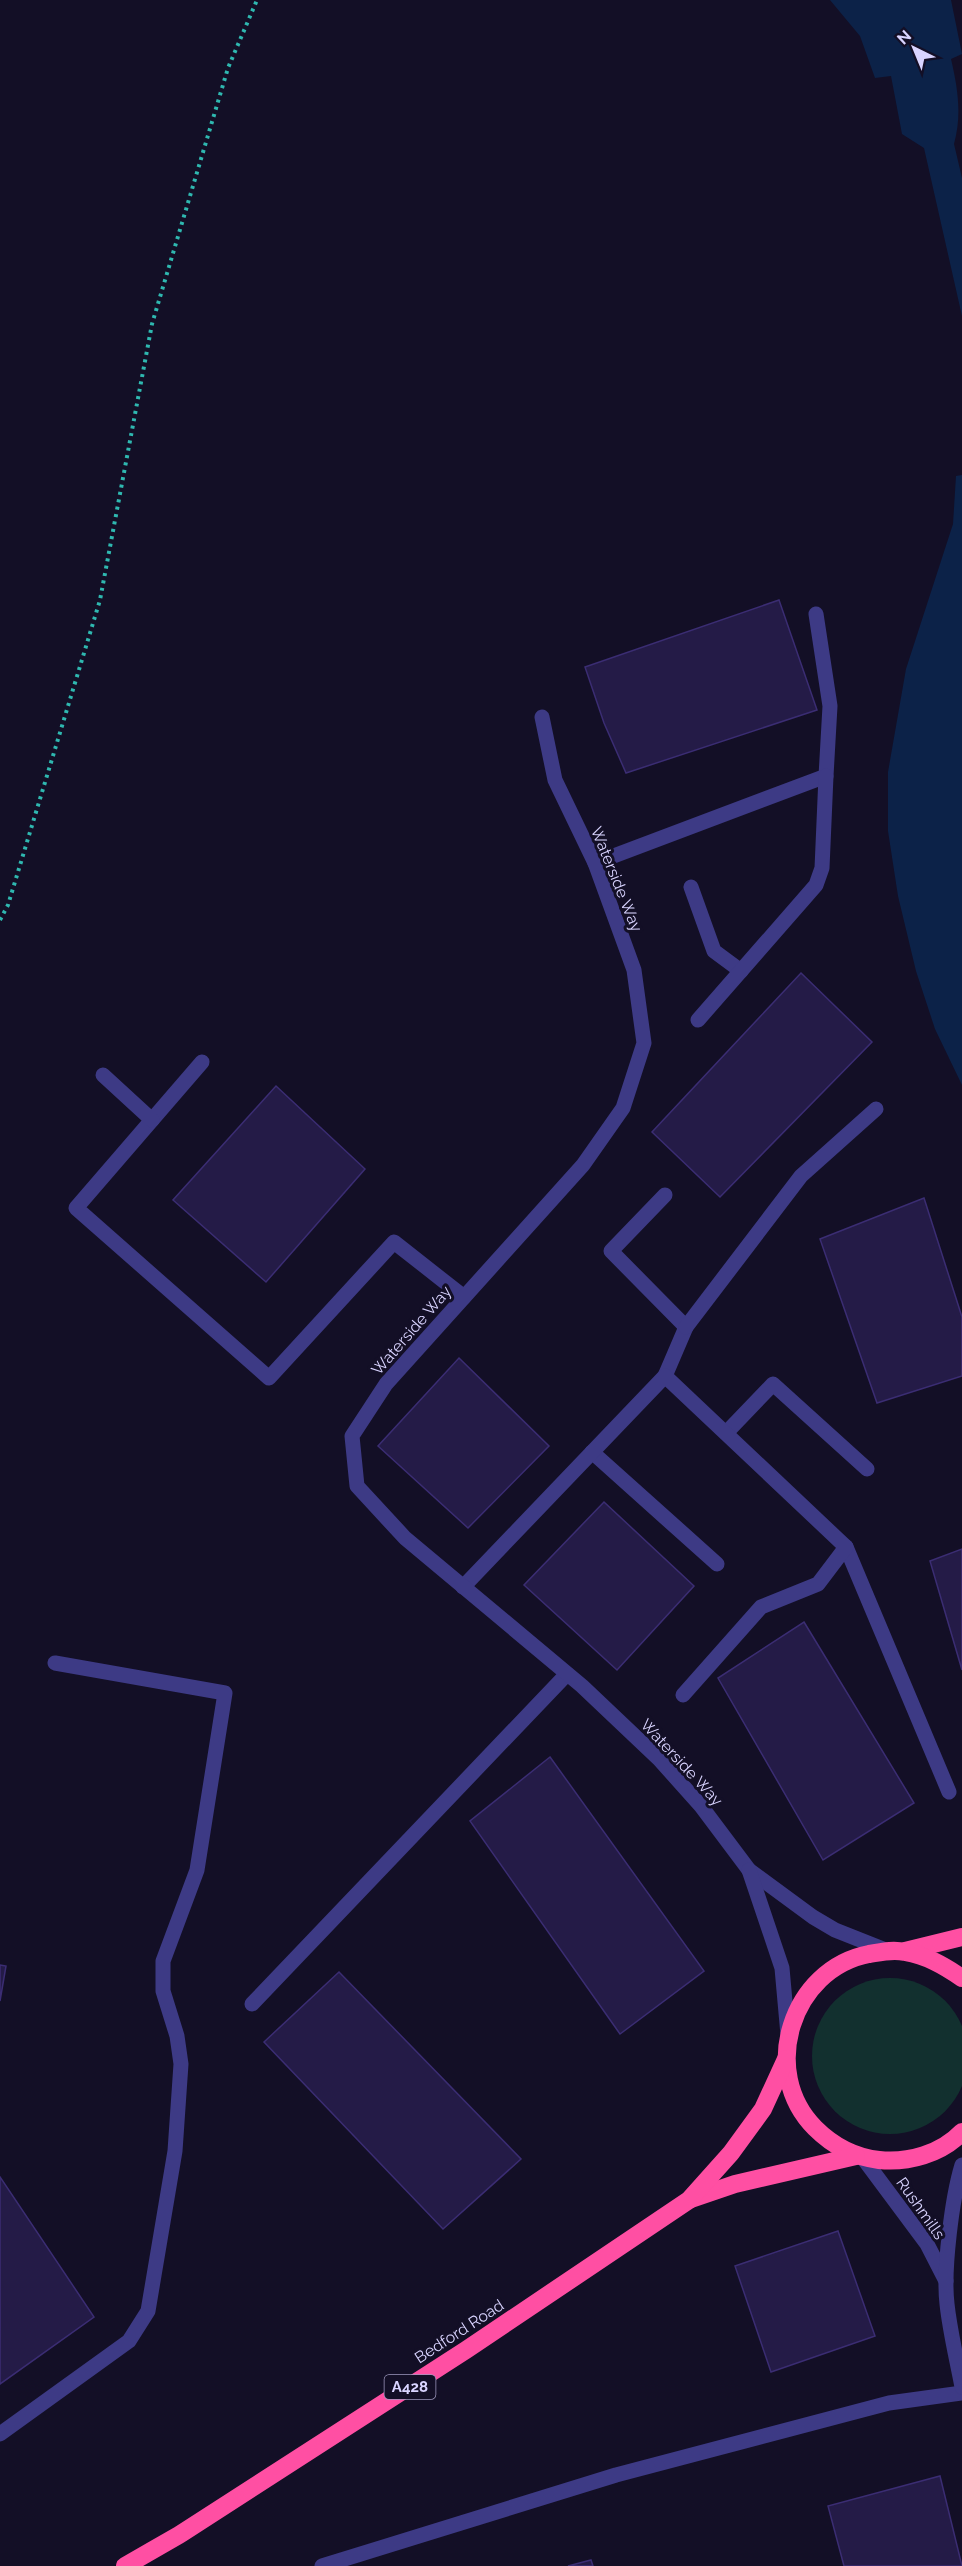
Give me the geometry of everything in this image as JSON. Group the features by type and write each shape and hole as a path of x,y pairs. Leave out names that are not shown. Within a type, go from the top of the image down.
{"highway":[{"path":"962,1937 896,1951 853,1957 823,1976 800,2002 788,2035 786,2060 791,2091 806,2119 829,2142 859,2157 895,2162 927,2155 955,2140 962,2132"},
{"path":"896,1951 936,1960 962,1978"},
{"name":"Bedford Road","path":"125,2566 179,2535 466,2350 689,2200 731,2153 763,2109 786,2060"},
{"name":"Bedford Road","path":"689,2200 735,2184 859,2157"}],"street":[{"path":"698,1020 816,885 822,868 830,706 816,614"},
{"name":"Waterside Way","path":"542,717 555,780 595,863 634,970 644,1043 622,1108 583,1165 386,1384 352,1436 357,1486 405,1538 567,1674 659,1759 702,1806 749,1870 813,1917 835,1930 896,1951"},
{"path":"595,863 825,776"},
{"path":"691,887 714,951 741,971"},
{"path":"202,1062 76,1208 268,1378 394,1242 464,1297"},
{"path":"103,1076 152,1120"},
{"path":"463,1587 665,1376 686,1327 801,1176 876,1109"},
{"path":"665,1195 611,1251 686,1327"},
{"path":"665,1376 846,1547 950,1792"},
{"path":"726,1433 773,1384 867,1469"},
{"path":"592,1452 717,1564"},
{"path":"682,1695 761,1607 818,1584 846,1547"},
{"path":"1,2432 129,2341 148,2311 175,2151 181,2064 177,2036 163,1990 163,1961 197,1870 225,1693 55,1663"},
{"path":"252,2004 567,1674"},
{"name":"Waterside Way","path":"749,1870 782,1968 788,2035"},
{"name":"Rushmills","path":"859,2157 927,2244 946,2281"},
{"name":"Rushmills","path":"962,2165 952,2224 946,2281 947,2304 962,2387"},
{"path":"322,2566 616,2475 889,2403 962,2393"}],"path":[{"path":"0,920 8,905 99,600 152,324 228,68 257,0"}],"green space":[{"path":"890,1978 920,1983 946,2000 963,2026 968,2056 963,2086 946,2112 920,2129 890,2134 860,2129 834,2112 817,2086 812,2056 817,2026 834,2000 860,1983"}],"water":[{"path":"830,0 951,0 962,54 951,59 958,102 958,123 954,144 962,178 962,316 924,148 902,134 891,76 875,78 860,36"},
{"path":"962,475 962,1085 935,1029 916,971 898,896 888,831 888,772 906,669 953,524 956,476"}],"building":[{"path":"779,600 817,710 626,773 604,723 585,667"},
{"path":"801,973 872,1042 720,1197 652,1132"},
{"path":"276,1086 365,1169 266,1282 173,1200"},
{"path":"924,1198 962,1317 962,1376 877,1403 820,1239"},
{"path":"459,1358 549,1446 468,1528 378,1446"},
{"path":"604,1502 694,1586 617,1670 524,1585"},
{"path":"962,1549 962,1670 930,1561"},
{"path":"804,1622 914,1803 823,1860 718,1678"},
{"path":"550,1757 704,1971 620,2034 470,1821"},
{"path":"0,1965 6,1966 0,2001"},
{"path":"339,1972 521,2159 443,2229 264,2042"},
{"path":"0,2177 94,2317 0,2384"},
{"path":"838,2231 875,2336 771,2372 735,2266"},
{"path":"940,2476 962,2566 844,2566 828,2506"},
{"path":"591,2560 593,2566 568,2566"}]}
